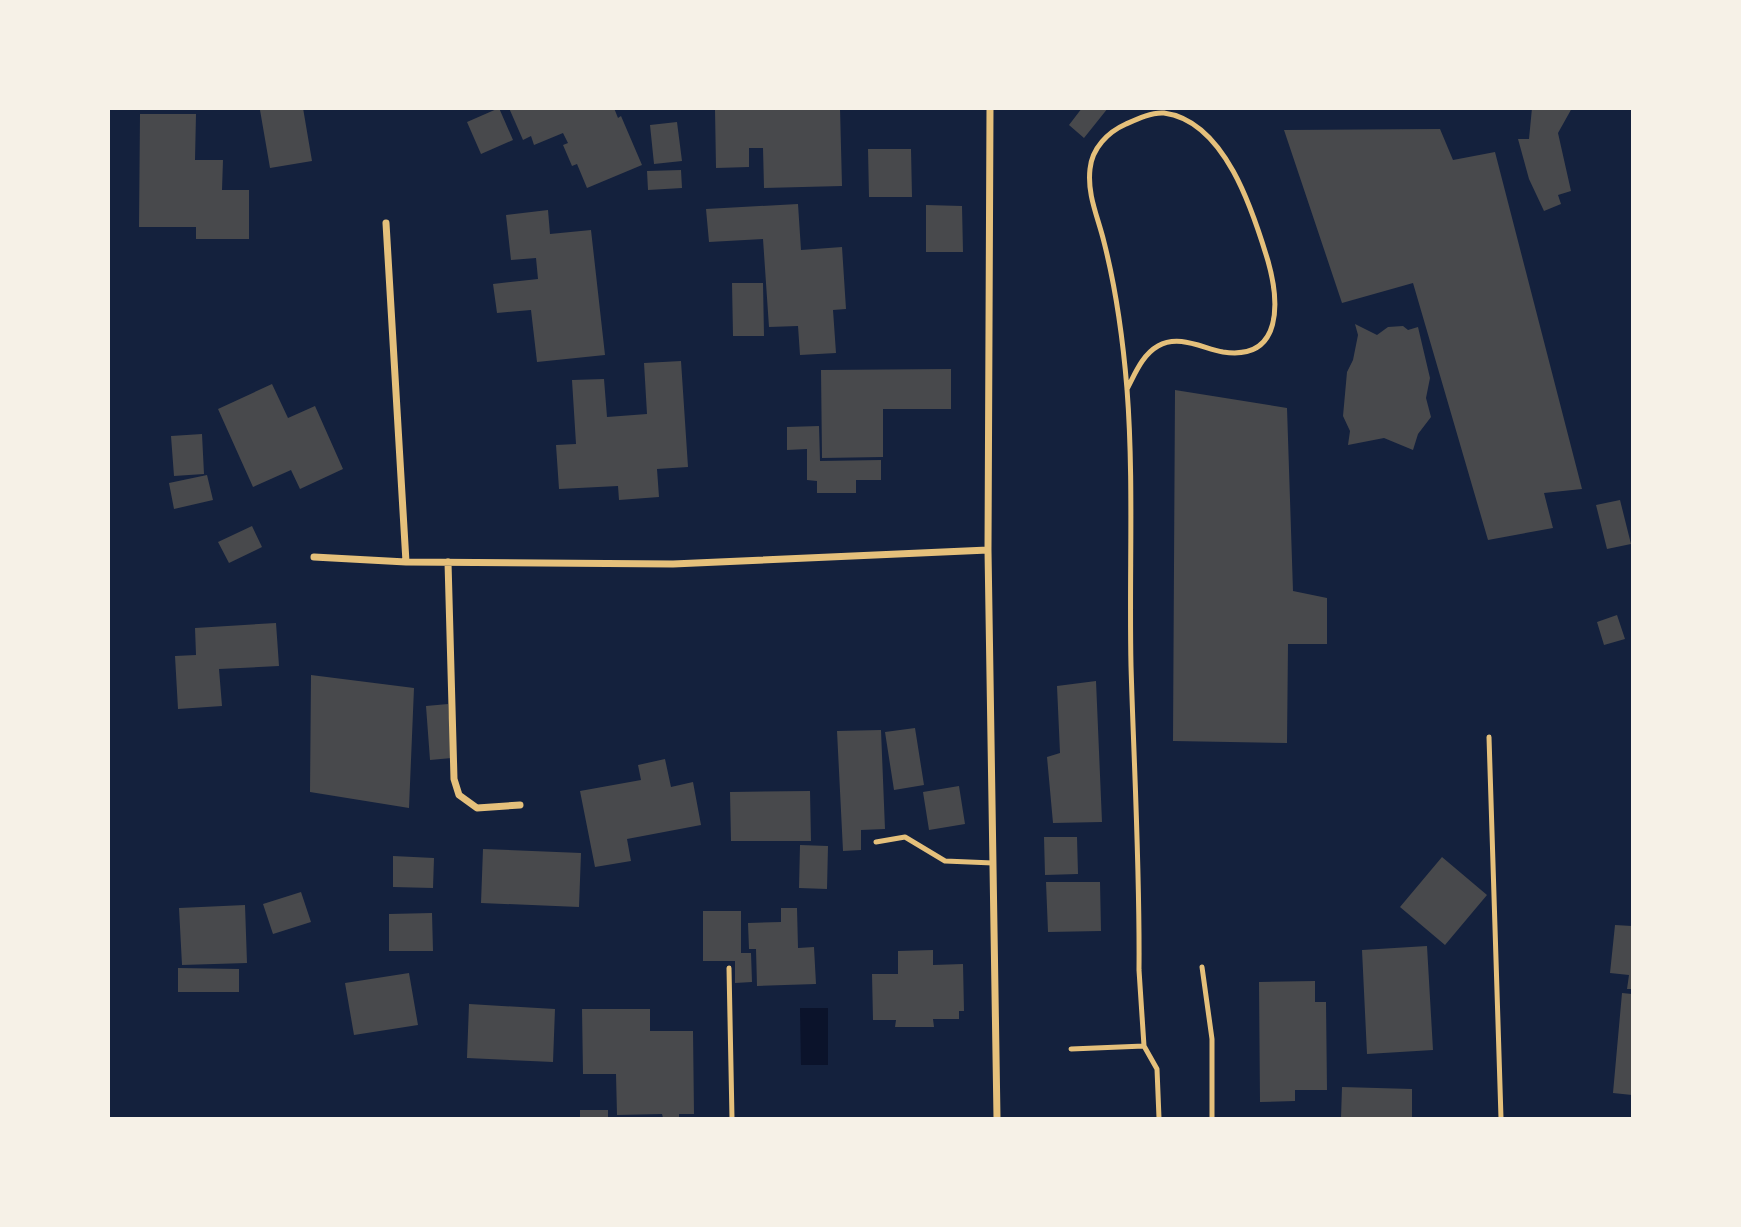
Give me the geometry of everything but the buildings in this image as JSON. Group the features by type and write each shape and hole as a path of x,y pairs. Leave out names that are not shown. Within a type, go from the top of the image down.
{"street":[{"path":"990,108 988,550 997,1118"},
{"path":"386,223 405,562"},
{"path":"314,557 405,562 673,564 988,550"},
{"path":"448,562 454,779 459,795 477,808 520,805"}],"lane":[{"path":"1127,389 1144,357 1160,344 1198,343 1219,351 1237,353 1260,344 1272,331 1277,309 1275,285 1261,239 1226,156 1208,136 1183,120 1163,113 1143,117 1117,128 1101,141 1090,167 1091,201 1108,265 1127,389 1131,668 1144,1046 1157,1069 1159,1118"},
{"path":"1489,737 1501,1118"},
{"path":"876,842 905,837 945,861 993,863"},
{"path":"1202,967 1212,1039 1212,1118"},
{"path":"729,968 732,1118"},
{"path":"1071,1049 1144,1046"}],"water":[{"path":"800,1008 828,1008 828,1065 801,1065"}]}
